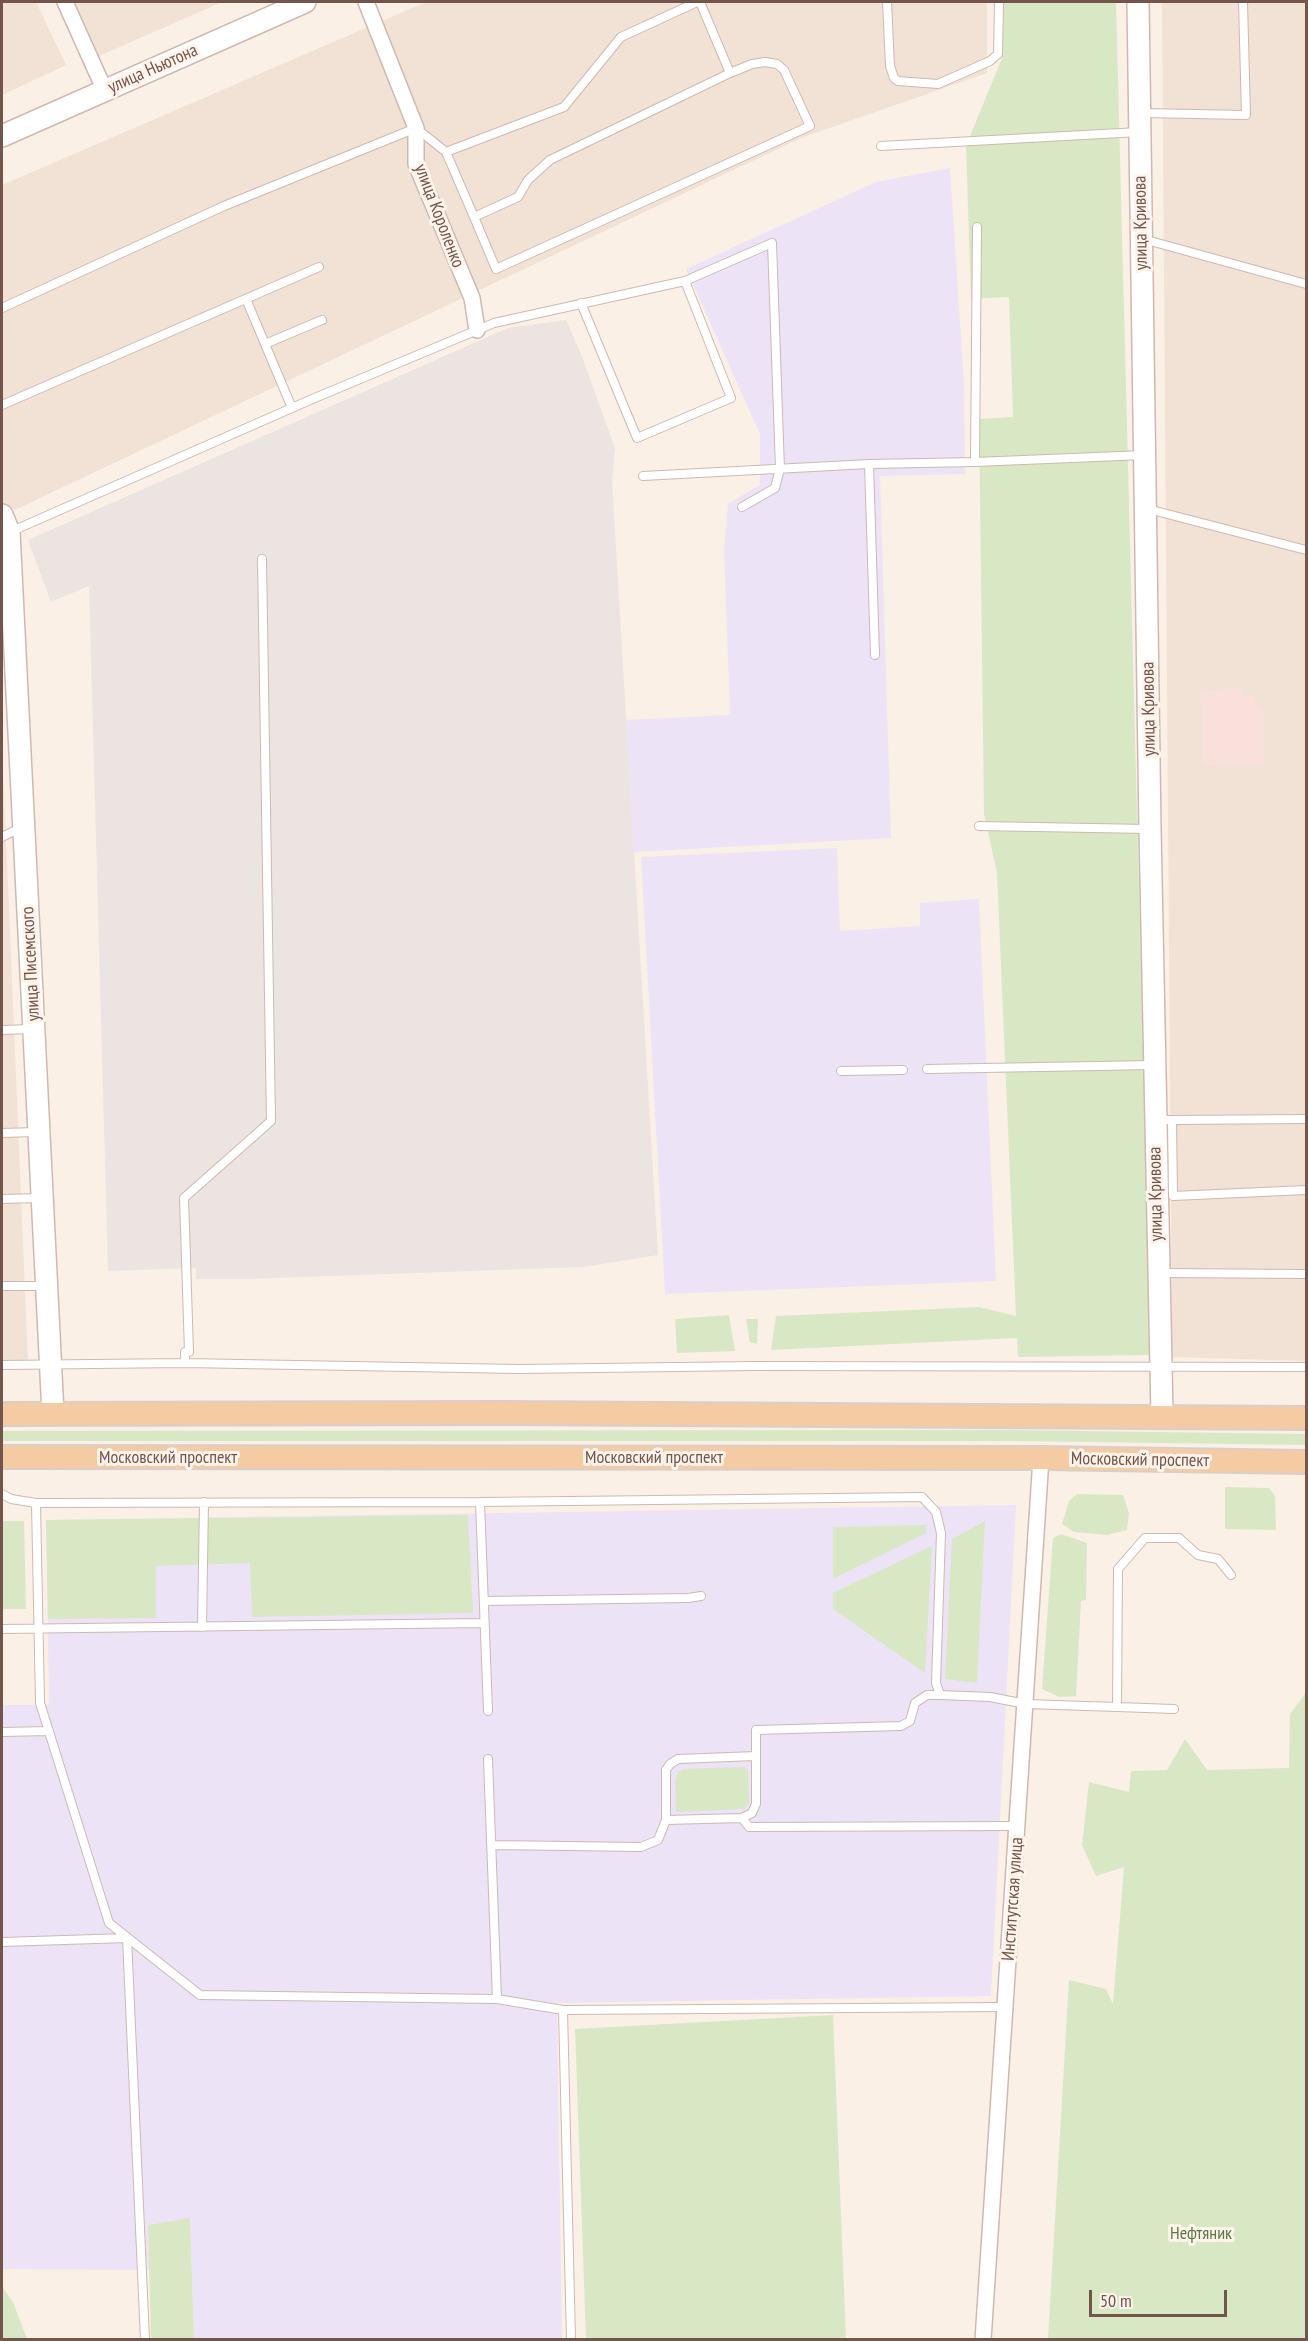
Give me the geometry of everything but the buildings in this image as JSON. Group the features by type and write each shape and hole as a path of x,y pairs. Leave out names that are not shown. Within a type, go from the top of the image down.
{"main road":[{"path":"2,1414 504,1413 1306,1418"},
{"name":"Московский проспект","path":"2,1457 1041,1458 1306,1462"}],"street":[{"path":"65,2 105,91"},
{"name":"улица Ньютона","path":"2,136 305,2"},
{"name":"улица Короленко","path":"366,2 416,128 416,164 472,298 477,330"},
{"name":"улица Кривова","path":"1138,2 1154,1065 1164,1120 1158,1273 1162,1416"},
{"name":"улица Писемского","path":"5,524 24,826 53,1414"},
{"name":"Институтская улица","path":"983,2340 1041,1458"}],"lane":[{"path":"446,152 564,108 621,37 699,2 730,74"},
{"path":"887,2 890,66 894,78 898,81 938,84 990,61 998,54 999,2"},
{"path":"881,146 1140,122 1246,115 1243,2"},
{"path":"2,308 224,206 416,128 446,152 496,269 810,126 784,70 777,64 765,62 753,64 550,160 528,180 518,197 474,217"},
{"path":"975,462 976,227"},
{"path":"1142,238 1306,284"},
{"path":"5,524 494,323 685,281 772,243 780,469 775,488 742,507"},
{"path":"2,405 319,267"},
{"path":"581,303 637,438 731,398 685,281"},
{"path":"246,299 292,408 310,400"},
{"path":"265,344 322,320"},
{"path":"643,476 869,464 975,462 1145,454"},
{"path":"869,464 875,655"},
{"path":"1146,508 1306,550"},
{"path":"185,1364 185,1352 189,1352 189,1342 184,1198 271,1121 262,559"},
{"path":"2,837 24,826"},
{"path":"979,826 1150,829"},
{"path":"2,1030 34,1029"},
{"path":"927,1069 1154,1065"},
{"path":"841,1071 903,1070"},
{"path":"1306,1119 1164,1120 1173,1196 1306,1190"},
{"path":"2,1133 39,1132"},
{"path":"2,1199 42,1198"},
{"path":"1158,1273 1306,1275"},
{"path":"2,1286 47,1286"},
{"path":"2,1365 185,1364 519,1369 755,1366 1306,1367"},
{"path":"2,1494 11,1499 36,1503 480,1502 922,1497 936,1512 940,1533 936,1683 940,1695"},
{"path":"202,1627 204,1502"},
{"path":"480,1502 488,1711"},
{"path":"36,1503 40,1703 109,1923 200,1995 497,1999 563,2010 1005,2007"},
{"path":"1117,1707 1118,1569 1145,1538 1179,1538 1198,1555 1218,1559 1231,1575"},
{"path":"484,1601 701,1596"},
{"path":"2,1629 484,1623"},
{"path":"666,1820 742,1818 752,1813 756,1804 756,1730 901,1726 909,1721 915,1702 927,1695 990,1697 1026,1704 1174,1709"},
{"path":"2,1732 49,1731"},
{"path":"492,1845 641,1847 658,1840 666,1820 666,1770 670,1764 678,1759 756,1756"},
{"path":"488,1759 497,1999"},
{"path":"742,1818 748,1827 1018,1826"},
{"path":"2,1942 127,1938"},
{"path":"127,1938 145,2340"},
{"path":"563,2010 571,2340"}],"shaded area":[{"path":"2,2 36,2 66,65 2,95"},
{"path":"71,2 222,2 97,57"},
{"path":"426,2 987,2 987,73 801,138 2,516 2,185"},
{"path":"1162,2 1306,2 1306,1361 1172,1357"},
{"path":"950,168 964,384 965,474 880,476 891,838 634,852 626,720 730,715 724,550 728,504 760,485 760,434 686,269 876,182"},
{"path":"566,320 581,354 615,448 612,481 658,1255 583,1267 246,1279 196,1279 196,1268 108,1271 89,586 51,602 28,540 508,328"},
{"path":"1242,688 1243,696 1253,696 1256,703 1263,708 1265,765 1203,766 1203,710 1198,691"},
{"path":"2,743 28,1362 2,1361"},
{"path":"837,848 840,931 920,926 920,903 979,899 996,1281 665,1294 641,857"},
{"path":"1016,1505 991,1996 557,2003 562,2339 194,2339 190,2219 148,2225 149,2270 2,2269 2,1705 49,1705 46,1520"}],"green space":[{"path":"1002,2 1116,2 1151,1355 1018,1357 1017,1338 771,1350 776,1316 979,1307 1016,1316 997,873 984,814 979,419 1013,417 1009,297 971,299 966,146 1002,58"},
{"path":"729,1315 735,1351 677,1353 675,1319"},
{"path":"746,1319 758,1319 757,1344 750,1342"},
{"path":"1003,1430 1306,1434 1306,1445 1016,1441 2,1441 2,1431"},
{"path":"1225,1487 1269,1488 1275,1496 1276,1530 1225,1529"},
{"path":"1077,1494 1123,1495 1129,1513 1127,1530 1107,1535 1074,1532 1062,1524 1069,1501"},
{"path":"468,1515 473,1613 252,1617 250,1563 156,1566 156,1618 48,1619 46,1520"},
{"path":"2,1521 24,1521 26,1609 2,1609"},
{"path":"985,1521 977,1683 945,1679 952,1539"},
{"path":"927,1525 926,1533 833,1579 833,1527"},
{"path":"1061,1534 1087,1543 1086,1600 1081,1601 1076,1696 1059,1697 1042,1689 1053,1538"},
{"path":"932,1546 925,1673 833,1609 833,1593"},
{"name":"Нефтяник","path":"1306,1639 1306,2339 1048,2339 1069,1980 1106,1989 1113,2004 1124,1867 1096,1876 1082,1845 1089,1782 1129,1792 1131,1771 1167,1770 1185,1739 1207,1770 1289,1768 1290,1714 1305,1694"},
{"path":"743,1767 748,1770 749,1803 744,1809 676,1812 675,1781 678,1772 684,1769"},
{"path":"833,2015 846,2339 586,2339 575,2029"},
{"path":"190,2218 194,2339 151,2339 148,2225"},
{"path":"2,2286 13,2302 27,2339 2,2339"}]}
